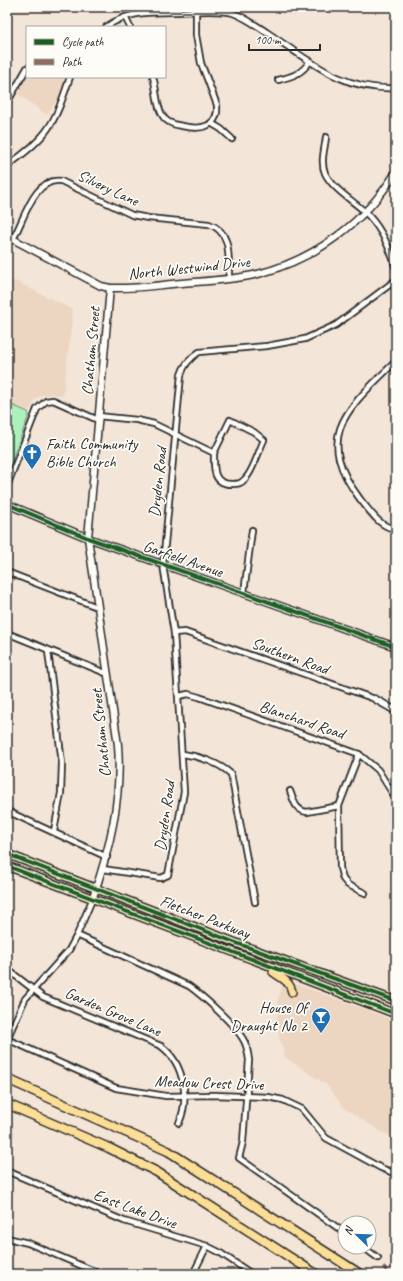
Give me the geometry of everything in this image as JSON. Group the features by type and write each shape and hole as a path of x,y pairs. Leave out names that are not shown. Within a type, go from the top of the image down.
{"highway":[{"path":"8,1079 168,1151 360,1274"},
{"path":"7,1104 109,1148 157,1172 316,1274"}],"main road":[{"name":"Fletcher Parkway","path":"7,854 97,887 239,944 395,1000"},
{"name":"Fletcher Parkway","path":"7,866 92,900 396,1014"},
{"path":"263,965 286,980 291,987 292,992"}],"street":[{"path":"108,26 125,17 146,12 232,12 256,25 336,78 355,85 371,88 396,88"},
{"path":"153,78 161,112 168,122 195,129 202,128 211,123 216,115 217,105 204,73 199,52 196,12"},
{"path":"125,17 130,26"},
{"path":"278,80 291,77 302,71 310,61"},
{"path":"7,103 26,70"},
{"path":"7,166 27,152 46,133 58,114 70,78"},
{"path":"211,123 221,128 232,139"},
{"path":"326,137 323,165 325,173 330,181 365,212 384,238 390,250 396,269"},
{"name":"North Westwind Drive","path":"7,236 101,286 110,288 229,279 257,274 294,262 329,242 365,212 388,185 396,172"},
{"name":"Silvery Lane","path":"13,239 39,188 48,182 61,181 132,215 209,224 216,227 224,235 227,243 229,279"},
{"name":"Dryden Road","path":"103,869 161,878 167,877 170,872 183,799 183,754 174,633 163,565 181,375 185,365 199,352 273,345 305,339 336,325 396,280"},
{"name":"Chatham Street","path":"7,1039 21,1006 33,990 69,950 77,935 97,887 107,857 117,800 119,767 118,744 88,538 110,288"},
{"path":"396,361 350,407 341,426 338,448 340,465 349,485 378,521 385,526 396,529"},
{"path":"7,486 40,405 53,400 98,418 148,422 214,453"},
{"path":"230,420 254,432 264,440 247,478 240,484 220,482 214,475 214,453 230,420"},
{"name":"Garfield Avenue","path":"7,504 88,538 396,647"},
{"path":"244,593 252,530"},
{"path":"7,572 97,607"},
{"path":"7,632 48,651 108,674"},
{"name":"Southern Road","path":"174,633 185,632 375,699 396,711"},
{"path":"48,651 62,763 62,793 54,831"},
{"name":"Blanchard Road","path":"179,696 188,694 199,697 359,754 378,770 396,799"},
{"path":"183,754 191,755 224,768 231,774 256,902"},
{"path":"359,754 338,806 340,872 348,885 365,893"},
{"path":"290,791 296,806 303,811 338,806"},
{"path":"7,810 107,857"},
{"path":"77,935 180,981 202,995 241,1036 248,1051 248,1068 243,1142 239,1158 337,1227"},
{"name":"Garden Grove Lane","path":"7,969 43,997 161,1046 169,1051 178,1065 184,1096 184,1111 179,1123"},
{"name":"Meadow Crest Drive","path":"7,1039 116,1088 159,1095 268,1097 296,1105 307,1113 326,1138 381,1168 396,1174"},
{"name":"East Lake Drive","path":"7,1171 124,1221 206,1246 219,1252 252,1274"},
{"path":"7,1238 28,1243 101,1274"},
{"path":"193,1274 206,1246"},
{"path":"374,1255 378,1258"}],"shaded area":[{"path":"26,77 67,78 58,98 47,115 18,94"},
{"path":"7,277 73,310 63,396 54,394 41,395 34,401 28,412 7,403"},
{"path":"293,983 396,1021 396,1138 382,1132 344,1108 327,1085 286,1058 279,1037 277,1003 283,984"}],"green space":[{"path":"7,403 28,412 29,415 9,468 7,467"}],"marked path":[{"path":"383,1267 390,1274"}],"cycle path":[{"path":"7,504 88,538 396,647"},
{"path":"7,854 239,944 396,1001"},
{"path":"7,866 396,1014"}],"place":[{"name":"Faith Community Bible Church","path":"32,470"},
{"name":"House Of Draught No 2","path":"321,1034"}]}
